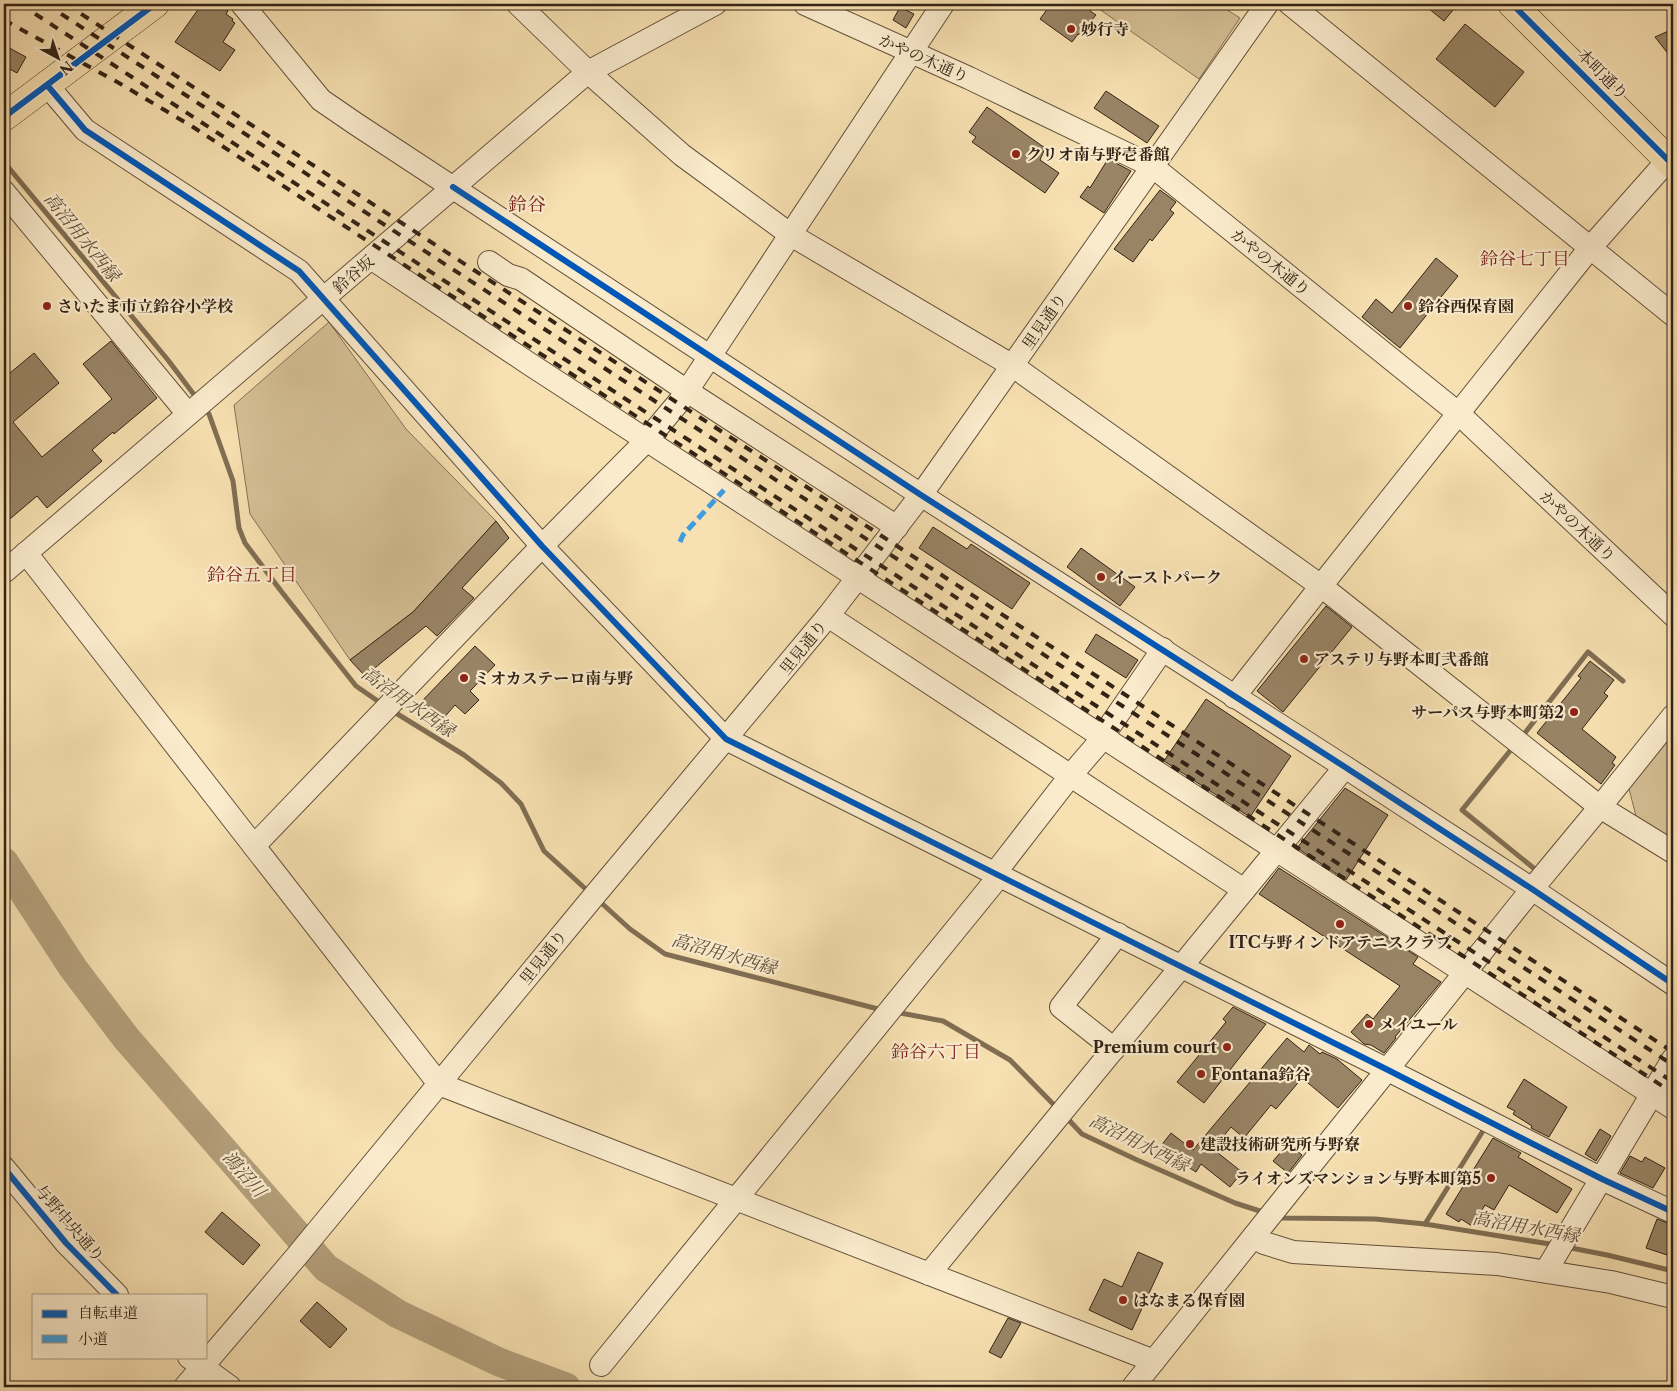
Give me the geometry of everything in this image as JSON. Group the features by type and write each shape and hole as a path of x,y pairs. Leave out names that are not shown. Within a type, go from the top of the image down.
{"main road":[{"path":"4,117 155,4"},
{"name":"本町通り","path":"1512,4 1670,163"}],"street":[{"path":"242,4 321,100 921,495 1163,649 1234,697 1532,889 1673,984"},
{"path":"518,4 588,72 682,155 791,235 1013,366 1320,586 1600,807 1673,852"},
{"name":"鈴谷坂","path":"4,572 588,72 715,4"},
{"name":"かやの木通り","path":"805,4 969,78 1152,166 1458,413 1673,615"},
{"path":"254,846 542,546 647,440 687,391 943,4"},
{"name":"里見通り","path":"208,1348 296,1257 858,578 921,495 1013,366 1267,4"},
{"path":"1290,4 1673,315"},
{"path":"47,84 85,130 299,271 542,546 726,739 1182,966 1602,1179 1673,1212"},
{"path":"1234,697 1320,586 1590,248 1670,163"},
{"path":"4,192 197,407"},
{"path":"371,258 528,364 1673,1108"},
{"path":"490,262 508,275 521,280 687,391 897,527"},
{"path":"26,553 439,1084 1154,1361"},
{"path":"828,616 1244,890"},
{"path":"600,1365 890,1010 997,874 1071,775 1103,737 1163,649"},
{"path":"1132,1387 1673,716"},
{"path":"930,1274 1345,767"},
{"path":"1114,1049 1061,1007 1118,934"},
{"path":"1557,1253 1673,1059"},
{"name":"与野中央通り","path":"4,1168 66,1243 116,1294"},
{"path":"1254,1237 1264,1244 1293,1252 1496,1264 1557,1253 1611,1282 1673,1297"},
{"path":"185,1387 195,1362 230,1387"}],"shaded area":[{"path":"1092,4 1218,4 1240,18 1199,79"},
{"path":"329,322 406,429 496,521 413,612 350,660 250,514 234,405"},
{"path":"1673,731 1673,843 1637,820 1628,785"}],"building":[{"path":"202,4 216,4 228,11 226,14 235,23 223,42 235,50 220,71 175,42"},
{"name":"妙行寺","path":"1051,4 1085,4 1096,15 1091,21 1093,23 1082,37 1078,34 1072,42 1040,19"},
{"path":"1423,4 1458,4 1444,21"},
{"path":"900,7 914,14 906,28 893,20"},
{"path":"1465,24 1524,72 1495,107 1436,59"},
{"path":"1673,29 1673,60 1655,37"},
{"path":"4,45 26,57 17,73 4,66"},
{"path":"1106,91 1159,126 1147,143 1094,108"},
{"name":"クリオ南与野壱番館","path":"987,107 1045,148 1040,160 1059,173 1045,193 972,142 976,137 969,132"},
{"path":"1108,159 1131,171 1104,213 1080,197 1088,186 1090,188"},
{"path":"1160,190 1176,202 1170,210 1174,213 1152,241 1150,239 1133,262 1114,249"},
{"path":"1436,258 1458,276 1400,348 1362,317 1376,299 1392,313"},
{"path":"111,341 157,398 92,450 102,461 47,508 37,496 4,524 4,378 34,353 59,383 13,422 42,457 112,399 83,364"},
{"path":"496,521 509,538 462,588 474,598 437,636 426,626 365,676 350,660 413,612"},
{"path":"933,527 967,549 971,544 1030,583 1012,609 919,548"},
{"name":"イーストパーク","path":"1081,548 1135,587 1120,606 1067,567"},
{"name":"アステリ与野本町弐番館","path":"1326,606 1352,627 1283,712 1257,691"},
{"path":"1096,634 1138,660 1126,678 1085,652"},
{"name":"ミオカステーロ南与野","path":"475,646 495,665 470,691 479,700 465,714 455,705 441,721 421,702"},
{"name":"サーパス与野本町第2","path":"1590,661 1614,680 1604,693 1608,696 1582,729 1616,757 1612,763 1615,765 1601,784 1537,733 1581,678 1578,676"},
{"path":"1206,699 1291,756 1250,817 1164,761"},
{"path":"1345,788 1388,815 1346,880 1297,848"},
{"path":"1279,868 1418,957 1413,964 1441,982 1384,1053 1371,1045 1364,1044 1351,1032 1367,1014 1373,1019 1400,986 1259,894"},
{"path":"1233,1007 1266,1024 1204,1103 1177,1082 1226,1022 1223,1019"},
{"path":"1287,1038 1304,1052 1309,1045 1320,1054 1322,1052 1337,1059 1362,1080 1338,1108 1302,1078 1276,1109 1271,1105 1244,1138 1231,1127 1213,1149 1242,1172 1230,1187 1201,1164 1196,1172 1177,1160 1174,1164 1157,1151 1171,1133 1193,1150"},
{"path":"1524,1079 1567,1107 1549,1137 1531,1128 1532,1126 1513,1114 1515,1111 1507,1107"},
{"path":"1600,1129 1611,1136 1596,1161 1585,1154"},
{"name":"ライオンズマンション与野本町第5","path":"1493,1138 1521,1153 1518,1157 1572,1189 1557,1213 1509,1185 1494,1210 1485,1205 1472,1226 1461,1219 1459,1222 1446,1214"},
{"path":"1288,1144 1302,1155 1288,1173 1273,1161"},
{"path":"1630,1156 1642,1162 1645,1157 1665,1168 1653,1188 1620,1173"},
{"path":"222,1212 260,1245 243,1265 205,1232"},
{"path":"1657,1219 1673,1225 1673,1257 1646,1248"},
{"path":"1138,1252 1163,1263 1132,1330 1089,1310 1104,1279 1122,1287"},
{"path":"317,1302 347,1329 330,1348 300,1321"},
{"path":"1008,1318 1021,1323 1001,1358 989,1352"}],"waterway":[{"name":"高沼用水西縁","path":"4,162 168,360 198,400"},
{"name":"高沼用水西縁","path":"205,409 209,414 233,481 239,528 245,543 356,686 382,704"},
{"path":"1521,738 1588,652 1623,681"},
{"name":"高沼用水西縁","path":"391,710 464,755 501,783 521,804 544,851 589,892"},
{"path":"1514,746 1462,810 1536,870"},
{"name":"鴻沼川","path":"4,862 73,968 126,1038 326,1268 398,1314 499,1362 566,1387"},
{"name":"高沼用水西縁","path":"597,899 630,929 665,954 882,1010"},
{"name":"高沼用水西縁","path":"895,1012 943,1021 1010,1060 1058,1109"},
{"name":"高沼用水西縁","path":"1066,1117 1082,1134 1235,1203 1266,1213"},
{"path":"1425,1224 1486,1126"},
{"name":"高沼用水西縁","path":"1276,1216 1283,1218 1375,1219 1425,1224 1556,1245"},
{"name":"高沼用水西縁","path":"1566,1247 1673,1271"}],"railway":[{"path":"20,4 1673,1082"},
{"path":"46,4 1673,1065"},
{"path":"66,4 1673,1052"},
{"path":"4,20 119,83 193,127 1673,1093"}],"marked path":[{"path":"680,542 683,535 724,490"}],"cycle path":[{"path":"4,117 155,4"},
{"path":"1512,4 1673,165"},
{"path":"47,85 85,130 299,271 542,546 726,739 1602,1179 1673,1212"},
{"path":"453,187 921,495 1532,889 1673,984"},
{"path":"4,1168 66,1243 116,1294"}],"place":[{"name":"妙行寺","path":"1071,29"},
{"name":"クリオ南与野壱番館","path":"1016,154"},
{"name":"さいたま市立鈴谷小学校","path":"47,306"},
{"name":"鈴谷西保育園","path":"1408,306"},
{"name":"イーストパーク","path":"1101,577"},
{"name":"アステリ与野本町弐番館","path":"1304,659"},
{"name":"ミオカステーロ南与野","path":"464,678"},
{"name":"サーパス与野本町第2","path":"1574,712"},
{"name":"ITC与野インドアテニスクラブ","path":"1340,924"},
{"name":"メイユール","path":"1369,1024"},
{"name":"Premium court","path":"1227,1047"},
{"name":"Fontana鈴谷","path":"1201,1074"},
{"name":"建設技術研究所与野寮","path":"1190,1144"},
{"name":"ライオンズマンション与野本町第5","path":"1491,1178"},
{"name":"はなまる保育園","path":"1123,1300"}],"district":[{"name":"鈴谷","path":"527,204"},
{"name":"鈴谷七丁目","path":"1525,259"},
{"name":"鈴谷五丁目","path":"252,575"},
{"name":"鈴谷六丁目","path":"936,1052"}]}
